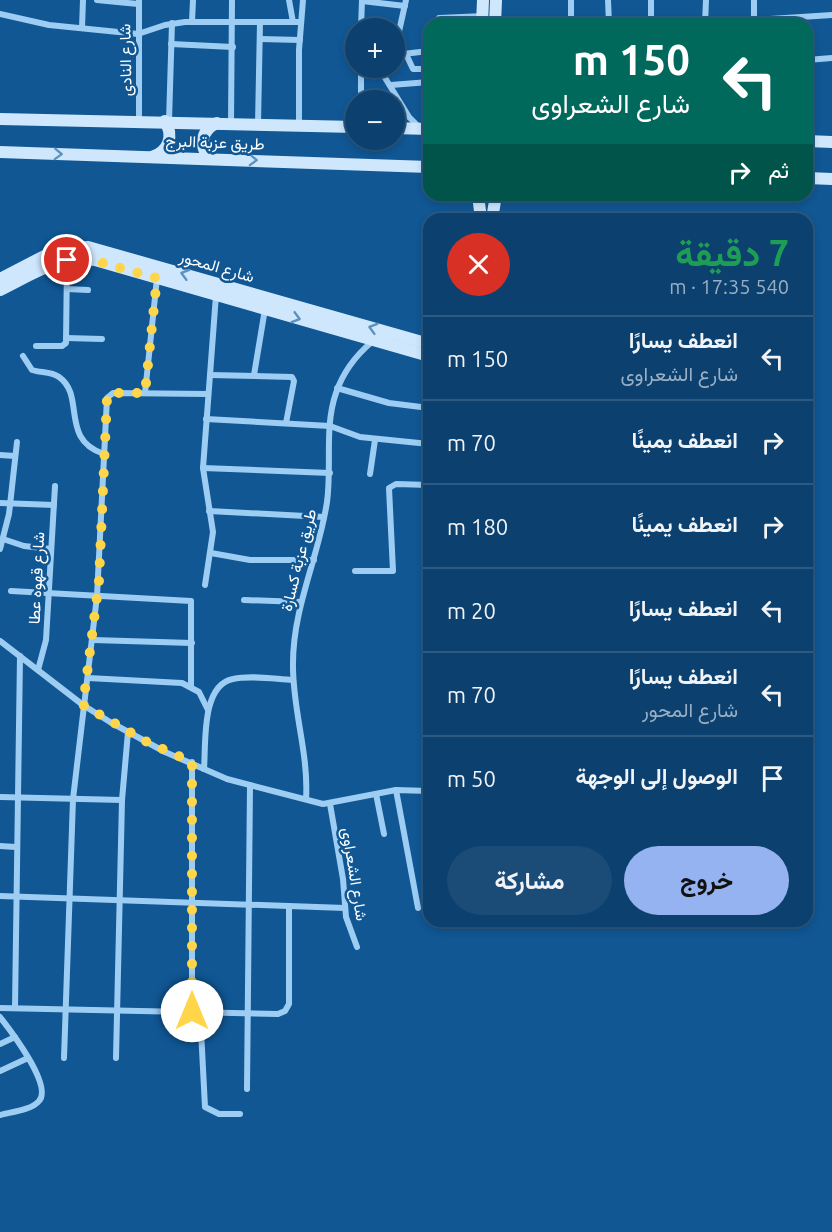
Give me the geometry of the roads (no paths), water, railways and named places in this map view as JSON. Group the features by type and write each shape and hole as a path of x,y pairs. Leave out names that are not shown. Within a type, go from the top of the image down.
{"street":[{"path":"82,28 83,0"},
{"path":"97,0 139,2"},
{"path":"192,22 193,0"},
{"path":"231,123 232,0"},
{"path":"290,0 293,22"},
{"path":"299,125 303,0"},
{"path":"483,0 488,18"},
{"path":"490,18 496,0"},
{"path":"570,18 571,0"},
{"path":"608,0 609,18"},
{"path":"651,0 651,18"},
{"path":"705,18 706,0"},
{"path":"754,0 754,18"},
{"path":"362,18 362,1 406,3 402,18"},
{"name":"شارع النادى","path":"139,2 139,121"},
{"path":"0,14 37,23 138,34 172,23 301,22"},
{"path":"799,18 832,15"},
{"path":"258,124 260,22"},
{"path":"151,157 160,153 168,143 172,23"},
{"path":"260,39 300,40"},
{"path":"171,44 233,47"},
{"path":"423,52 406,54 413,69 423,69"},
{"path":"813,60 832,58"},
{"path":"386,78 410,117 423,127"},
{"path":"391,85 423,82"},
{"name":"طريق عزبة البرج","path":"0,119 345,125"},
{"path":"210,159 203,148 202,139 208,127 217,123"},
{"path":"405,128 423,129"},
{"path":"813,141 832,142"},
{"name":"طريق عزبة البرج","path":"0,152 423,167"},
{"path":"813,178 832,179"},
{"name":"شارع المحور","path":"0,279 40,256 64,248 93,248 157,278 423,354"},
{"path":"36,346 62,346 66,338 67,260"},
{"name":"شارع المحور","path":"0,290 46,267 67,260 133,265 423,342"},
{"path":"145,393 157,278"},
{"path":"67,289 88,290"},
{"path":"205,585 213,532 203,468 216,295"},
{"path":"254,375 264,309"},
{"path":"66,338 102,339"},
{"name":"طريق عزبة كسارة","path":"306,799 306,761 296,716 293,680 294,640 301,602 324,517 330,473 330,426 337,388 350,364 373,341"},
{"path":"23,356 32,370 53,374 64,382 70,394 79,435 88,446 104,454"},
{"path":"210,375 293,378 286,423"},
{"path":"337,388 389,403 423,407"},
{"path":"64,1058 73,799 98,596 108,396 114,393 208,394"},
{"path":"206,419 330,426 345,433 375,440 423,444"},
{"path":"370,474 375,440"},
{"path":"0,549 10,504 17,441"},
{"path":"0,455 15,456"},
{"path":"203,468 330,473"},
{"path":"355,572 393,571 389,488 396,484 423,485"},
{"name":"شارع قهوه عطا","path":"38,670 46,647 55,486"},
{"path":"0,503 54,505"},
{"path":"209,511 324,517"},
{"path":"3,539 29,548 51,549"},
{"path":"211,553 250,560 314,560"},
{"path":"11,591 191,601 191,687"},
{"path":"244,600 301,602"},
{"path":"93,640 192,643"},
{"path":"0,641 83,705 128,732 204,769 250,785 330,804 396,790 423,791"},
{"path":"15,1008 20,656"},
{"path":"88,678 177,682 191,687 204,699 208,712"},
{"path":"204,769 208,712 212,694 225,681 236,678 293,680"},
{"path":"116,1059 122,800 128,732"},
{"path":"192,762 192,1011"},
{"path":"248,1089 250,785"},
{"path":"396,790 418,908"},
{"path":"376,794 384,834"},
{"path":"0,797 122,800"},
{"name":"شارع الشعراوى","path":"330,804 343,879 345,908 357,947"},
{"path":"0,846 16,847"},
{"path":"0,896 345,908"},
{"path":"0,1008 278,1014 285,1011 289,1004 289,906"},
{"path":"200,1011 205,1107 219,1114 240,1114"},
{"path":"0,1017 28,1058 42,1085 41,1099 33,1106 0,1115"},
{"path":"0,1044 15,1037"},
{"path":"0,1071 28,1058"}]}
